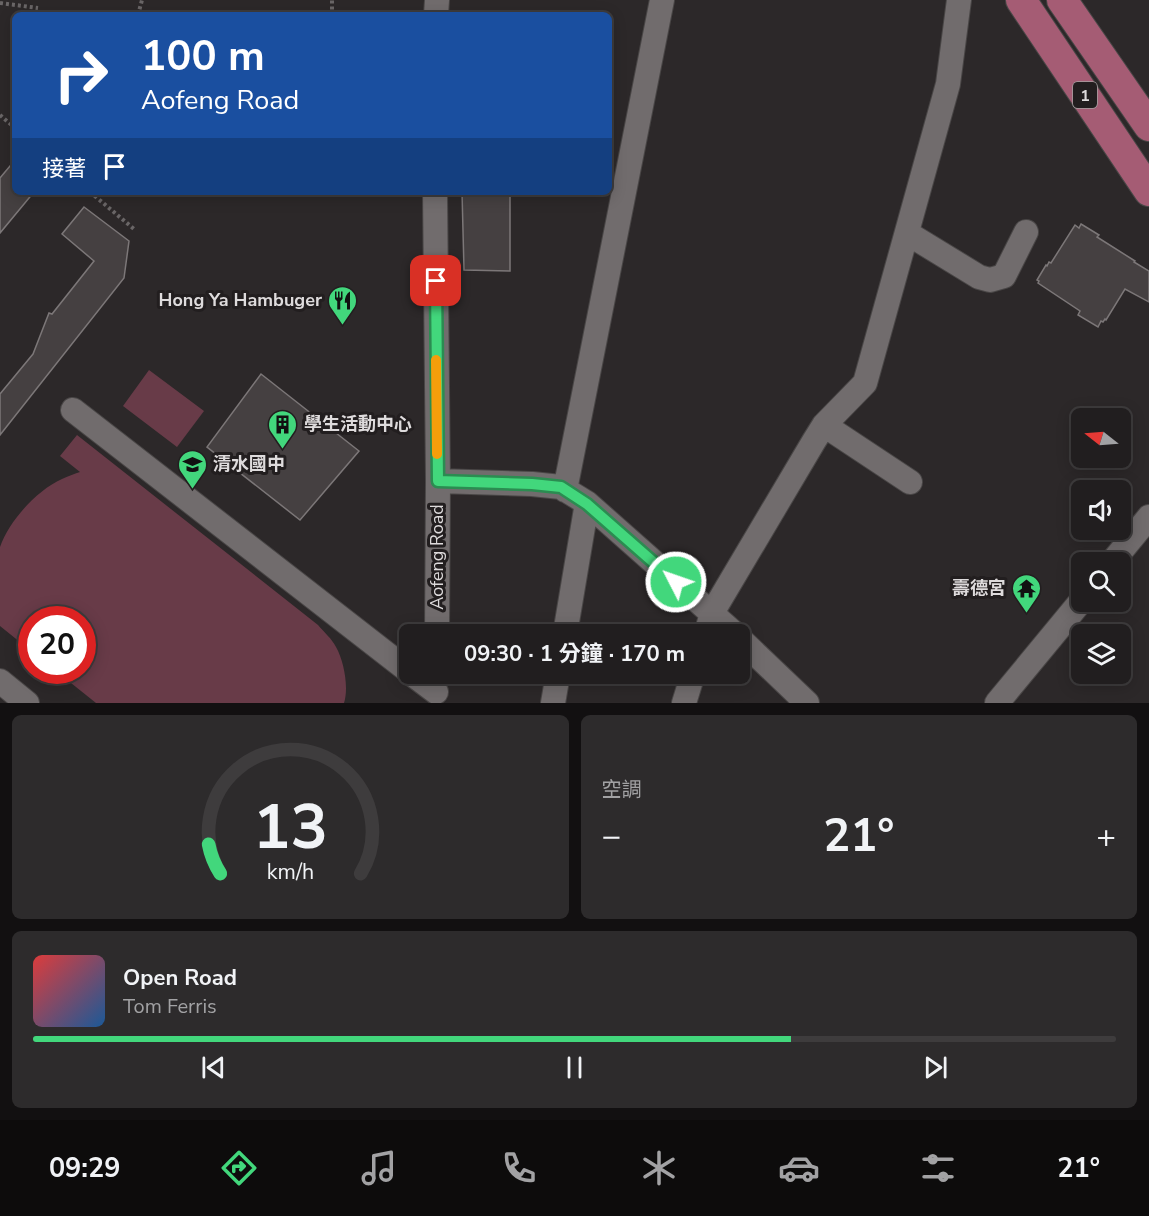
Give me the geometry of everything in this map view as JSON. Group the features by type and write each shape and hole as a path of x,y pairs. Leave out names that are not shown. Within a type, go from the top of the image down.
{"main road":[{"name":"1","path":"1021,0 1149,191"},
{"name":"1","path":"1062,0 1149,126"}],"street":[{"path":"566,490 662,0"},
{"path":"438,481 561,487 587,504 709,624 824,425 866,383 948,84 960,0"},
{"name":"Aofeng Road","path":"435,195 437,624"},
{"path":"907,233 979,276 990,280 1004,276 1026,232"},
{"path":"73,410 399,664"},
{"path":"824,425 910,482"},
{"path":"567,624 587,504"},
{"path":"1120,552 1149,517"},
{"path":"997,703 1072,612"},
{"path":"750,649 807,703"},
{"path":"0,681 26,703"},
{"path":"554,703 557,684"},
{"path":"684,703 690,684"}],"path":[{"path":"0,3 38,8"},
{"path":"0,115 12,125"},
{"path":"94,195 134,229"}],"shaded area":[{"path":"149,370 204,411 177,447 123,406"},
{"path":"77,435 318,625 330,638 339,653 346,682 344,703 96,703 72,684 96,684 96,606 18,606 18,641 0,626 0,547 10,527 34,498 53,484 80,472 60,456"}],"building":[{"path":"12,164 12,195 32,195 0,233 0,178"},
{"path":"462,195 510,195 510,271 464,270"},
{"path":"84,207 129,241 124,278 0,435 0,394 33,354 49,313 52,314 94,261 62,234"},
{"path":"1081,224 1149,271 1149,302 1125,289 1106,320 1101,321 1098,327 1078,315 1080,311 1038,283 1037,280 1046,265 1051,263 1075,225 1079,228"},
{"name":"學生活動中心","path":"261,374 359,451 300,520 207,447"}],"slow traffic":[{"path":"436,360 437,454"}],"place":[{"name":"Hong Ya Hambuger","path":"343,326"},
{"name":"學生活動中心","path":"283,450"},
{"name":"清水國中","path":"192,490"},
{"name":"壽德宮","path":"1027,614"}],"route":[{"path":"436,281 438,481 561,487 587,504 676,582"}]}
